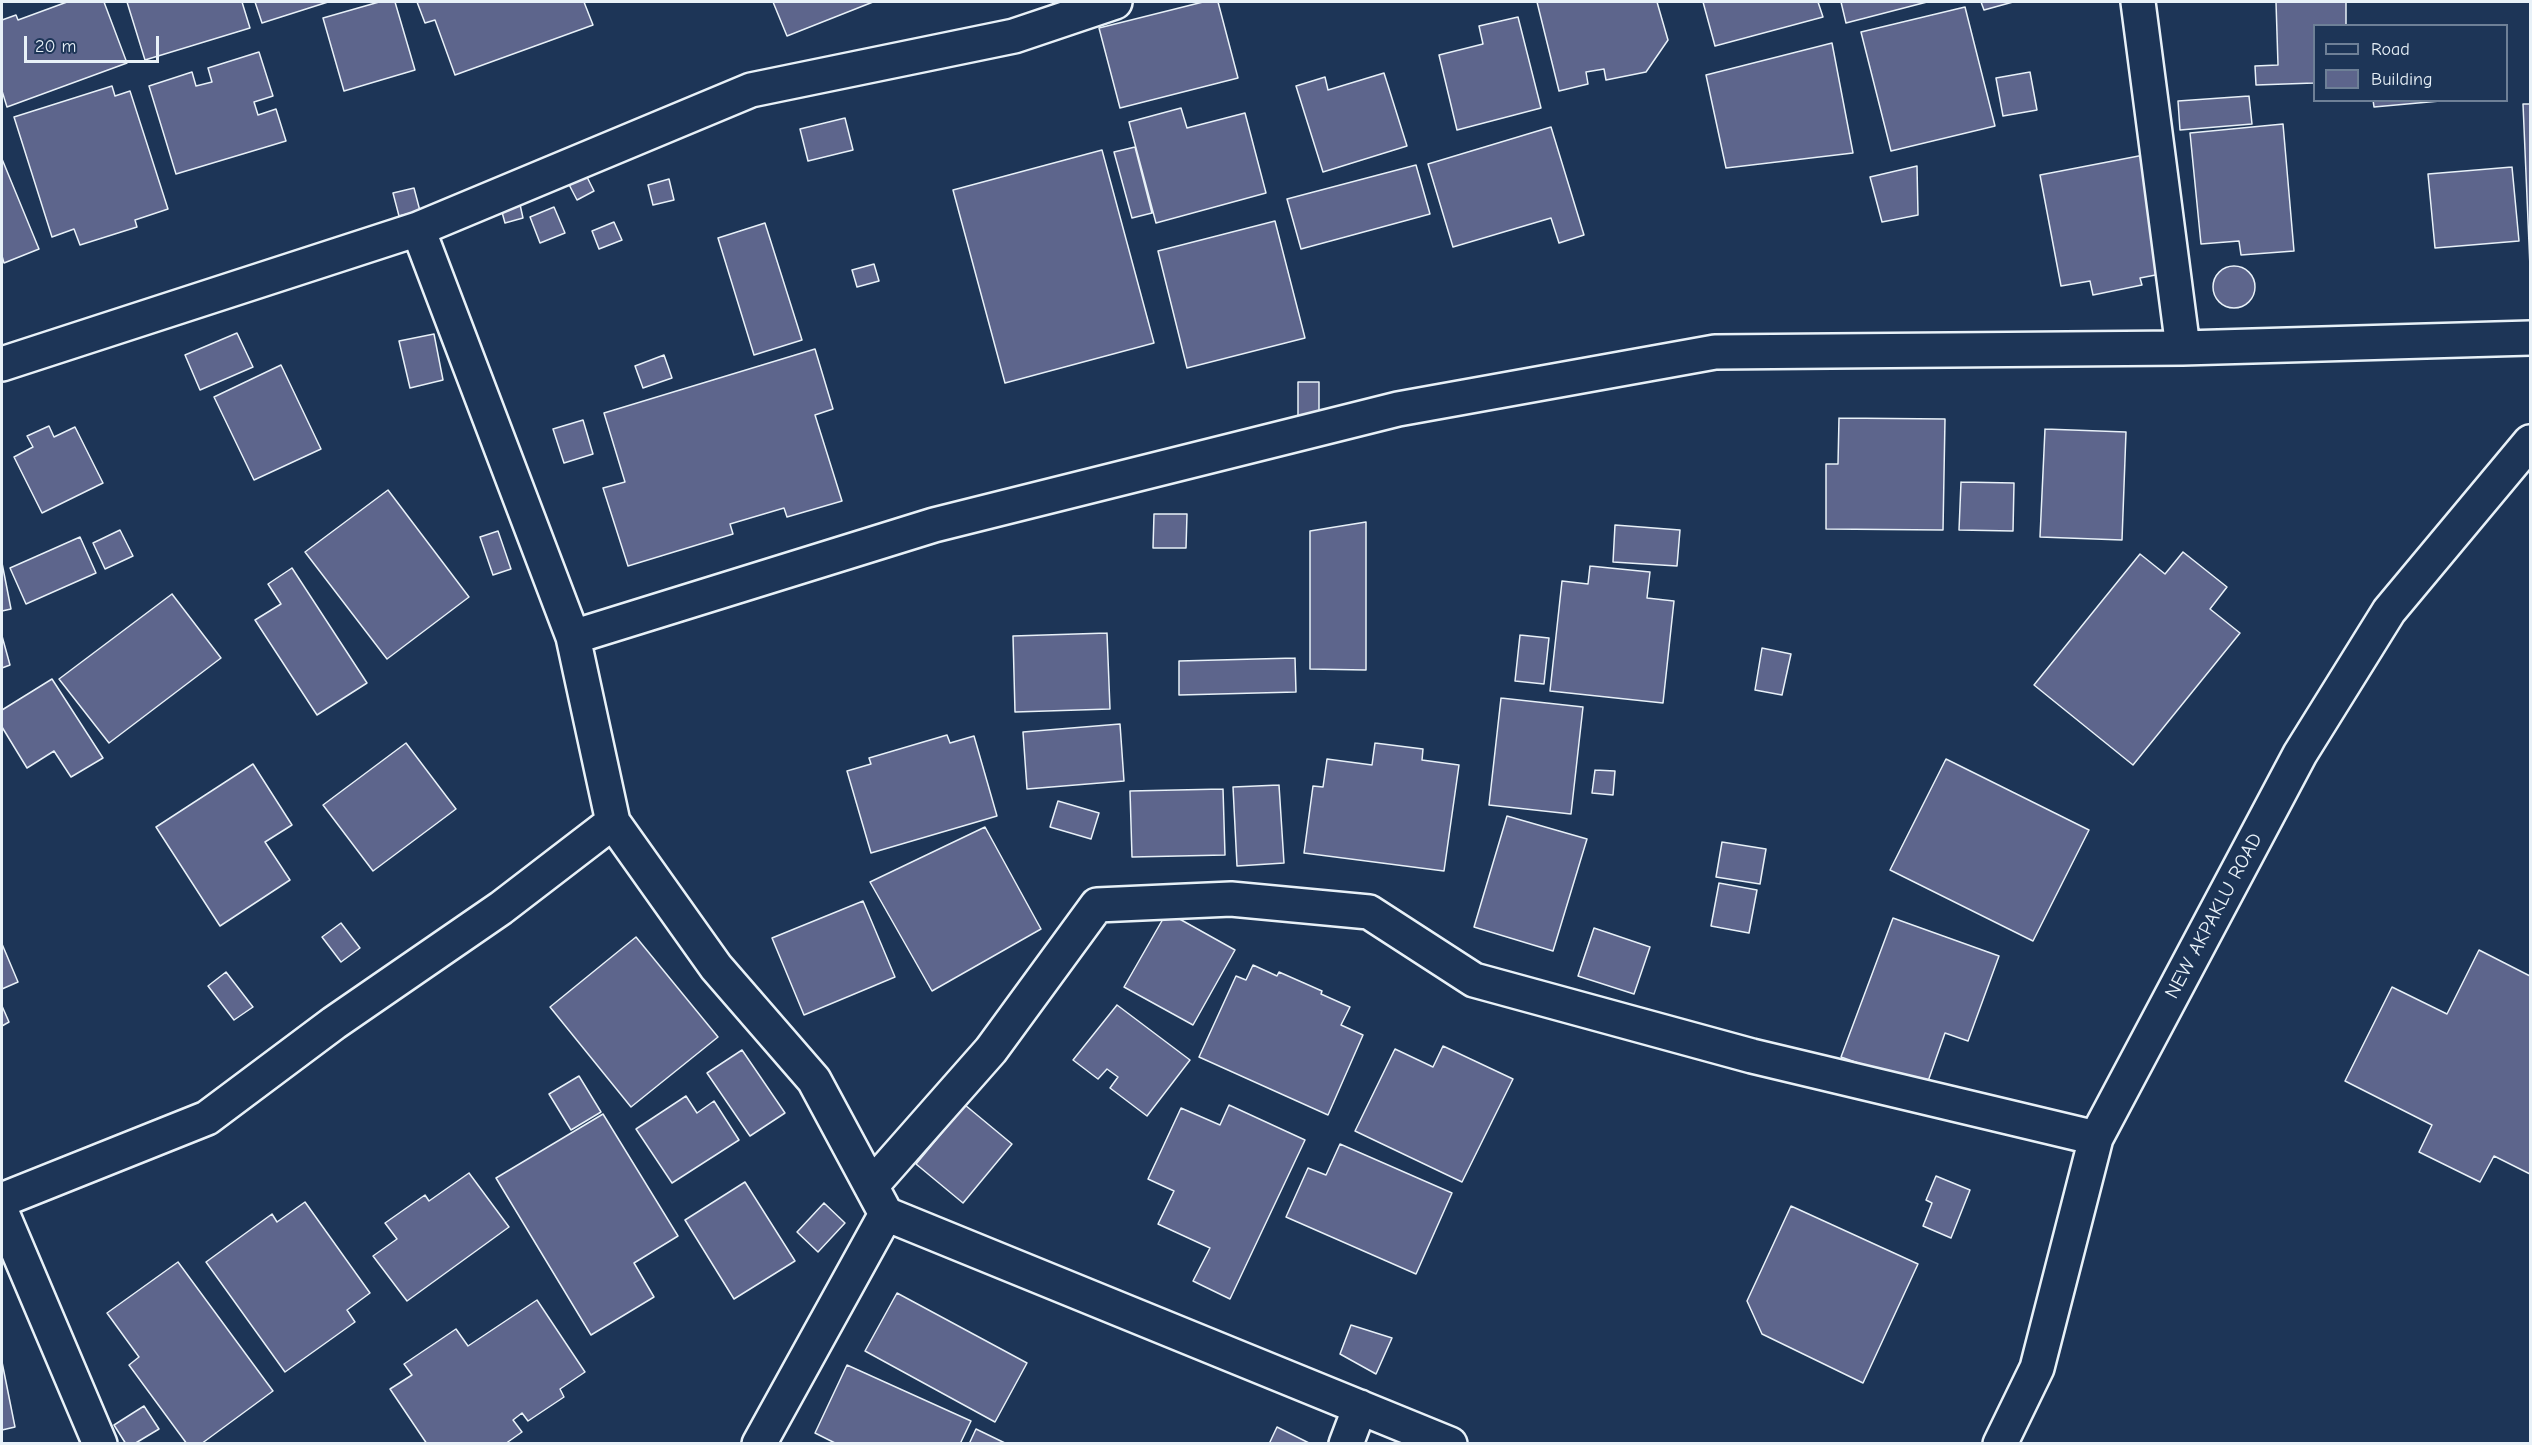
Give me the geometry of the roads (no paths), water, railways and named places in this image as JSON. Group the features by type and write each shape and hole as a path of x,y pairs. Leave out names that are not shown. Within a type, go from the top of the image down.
{"street":[{"path":"2,364 418,229 751,90 1014,36 1115,2"},
{"path":"2138,2 2183,348"},
{"path":"418,229 573,637 613,822 716,967 814,1080 879,1200 1360,1407 1450,1443"},
{"path":"573,637 934,525 1398,409 1715,352 2183,348 2530,338"},
{"name":"NEW AKPAKLU ROAD","path":"2000,1443 2037,1368 2096,1138 2312,735 2389,611 2530,442"},
{"path":"2,1200 207,1118 334,1023 501,908 613,822"},
{"path":"759,1443 879,1200 1096,905 1231,899 1369,912 1474,980 1752,1056 2096,1138"},
{"path":"2,1213 100,1443"},
{"path":"1346,1443 1360,1407"}]}
